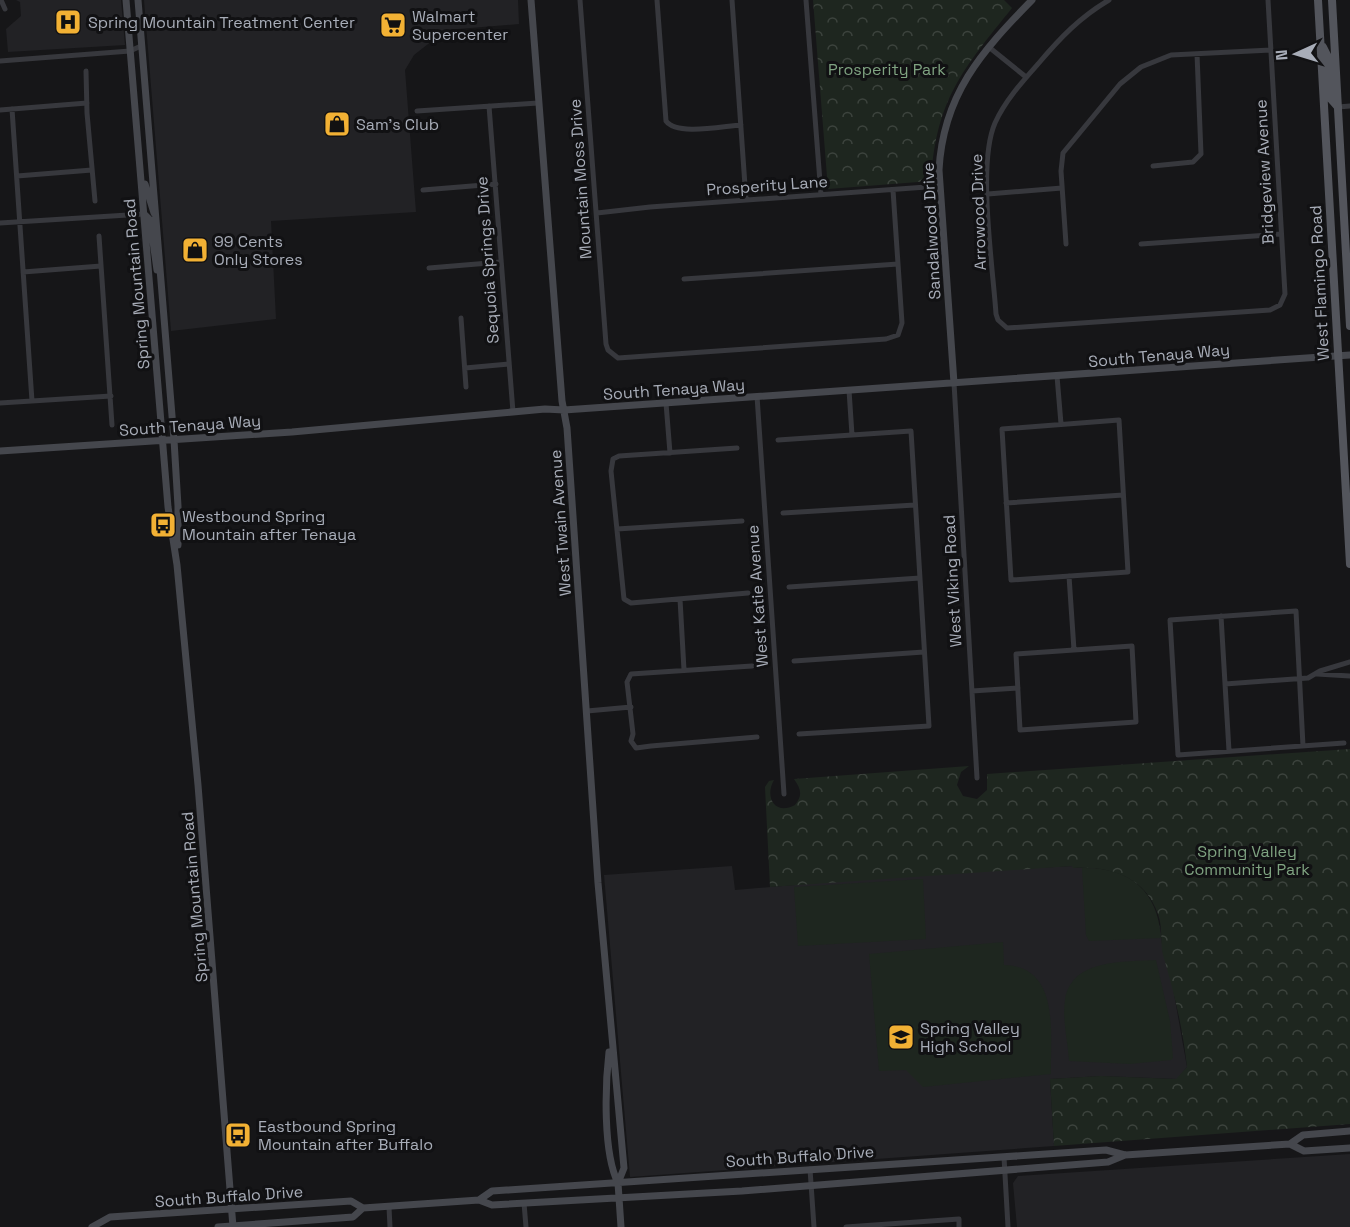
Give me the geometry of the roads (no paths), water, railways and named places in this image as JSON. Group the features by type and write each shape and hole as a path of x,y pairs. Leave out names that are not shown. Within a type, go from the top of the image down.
{"main road":[{"name":"Spring Mountain Road","path":"126,0 168,507 177,565 199,796 233,1226"},
{"name":"Spring Mountain Road","path":"138,0 174,440 178,506 177,565"},
{"name":"West Twain Avenue","path":"531,0 587,711 610,1044 618,1080 624,1168 618,1182"},
{"path":"1018,0 1026,7"},
{"name":"Sandalwood Drive","path":"954,383 940,186 940,142 956,94 990,48 1032,0"},
{"name":"West Flamingo Road","path":"1318,0 1350,564"},
{"name":"West Flamingo Road","path":"1332,0 1350,327"},
{"path":"1321,41 1328,57 1330,99 1338,106"},
{"path":"139,161 150,207 156,215"},
{"path":"144,214 150,220 154,259 162,287"},
{"name":"South Tenaya Way","path":"0,451 292,432 513,412 1350,354"},
{"name":"West Twain Avenue","path":"610,1044 605,1082 611,1169 618,1182 621,1227"},
{"name":"South Buffalo Drive","path":"1290,1144 1303,1135 1350,1131"},
{"name":"South Buffalo Drive","path":"479,1200 492,1191 1106,1150 1125,1155 1290,1144 1304,1151 1350,1148"},
{"name":"South Buffalo Drive","path":"95,1227 110,1217 351,1201 363,1208 479,1200 492,1205 1005,1171 1108,1162 1125,1155"},
{"name":"South Buffalo Drive","path":"218,1227 353,1217 363,1208"}],"street":[{"path":"1,0 5,9"},
{"name":"Mountain Moss Drive","path":"580,0 606,344 612,354 618,358 898,336 902,323 898,264"},
{"path":"657,0 666,121 670,126 682,130 741,125"},
{"path":"732,0 746,200"},
{"path":"806,0 820,195"},
{"name":"Arrowood Drive","path":"1109,0 1086,14 1065,33 1009,98 993,127 986,165 996,315 1002,325 1007,328 1270,310 1280,305"},
{"name":"Bridgeview Avenue","path":"1268,0 1285,294 1280,305"},
{"path":"0,61 130,51 141,46"},
{"path":"990,48 1026,77"},
{"path":"1066,244 1062,188 1063,153 1120,84 1141,66 1160,58 1271,50"},
{"path":"1153,166 1193,162 1198,159 1202,147 1197,54"},
{"path":"86,71 95,201"},
{"path":"0,110 87,103"},
{"path":"417,111 538,103"},
{"name":"Sequoia Springs Drive","path":"489,106 513,412"},
{"path":"1338,106 1350,106"},
{"path":"12,109 33,401"},
{"path":"16,176 92,170"},
{"path":"423,190 495,184"},
{"name":"Prosperity Lane","path":"597,213 940,186"},
{"path":"988,194 1062,188"},
{"path":"684,279 898,264 893,190"},
{"path":"0,224 144,214"},
{"path":"1141,244 1281,234"},
{"path":"99,236 112,425"},
{"path":"429,268 501,262"},
{"path":"23,272 101,266"},
{"path":"461,318 466,387"},
{"path":"465,368 508,364"},
{"path":"1057,376 1060,424"},
{"name":"West Viking Road","path":"954,383 977,778"},
{"path":"849,390 852,435"},
{"path":"0,403 111,396"},
{"name":"West Katie Avenue","path":"757,396 784,794"},
{"path":"666,403 670,453"},
{"path":"1119,420 1128,572 1011,580 1002,429 1060,424 1119,420"},
{"path":"778,440 911,431 929,726 799,734"},
{"path":"737,448 615,457 611,463 622,595 631,603 748,593"},
{"path":"1006,503 1123,495"},
{"path":"783,513 915,505"},
{"path":"617,530 742,521"},
{"path":"1070,576 1074,650"},
{"path":"789,587 920,578"},
{"path":"680,598 684,670"},
{"path":"1303,746 1296,611 1170,620 1178,755 1229,751 1303,746 1344,743"},
{"path":"1221,616 1229,751"},
{"path":"1132,646 1136,722 1020,730 1018,688 1016,654 1132,646"},
{"path":"794,661 924,652"},
{"path":"1317,674 1323,669 1350,662"},
{"path":"752,666 637,672 628,677 631,741 636,748 643,749 651,746 757,737"},
{"path":"1225,684 1300,679 1317,674 1350,676"},
{"path":"972,691 1018,688"},
{"path":"587,711 631,707"},
{"path":"1004,1157 1008,1227"},
{"path":"810,1168 814,1227"},
{"path":"524,1203 526,1227"},
{"path":"389,1207 390,1227"},
{"path":"846,1227 886,1226 959,1219 959,1227"}],"place":[{"name":"Spring Mountain Treatment Center","path":"68,22"},
{"name":"Walmart Supercenter","path":"393,25"},
{"name":"Sam's Club","path":"337,124"},
{"name":"99 Cents Only Stores","path":"195,250"},
{"name":"Westbound Spring Mountain after Tenaya","path":"163,525"},
{"name":"Spring Valley High School","path":"901,1037"},
{"name":"Eastbound Spring Mountain after Buffalo","path":"238,1135"}],"park label":[{"name":"Prosperity Park","path":"887,69"},
{"name":"Spring Valley Community Park","path":"1247,860"}]}
